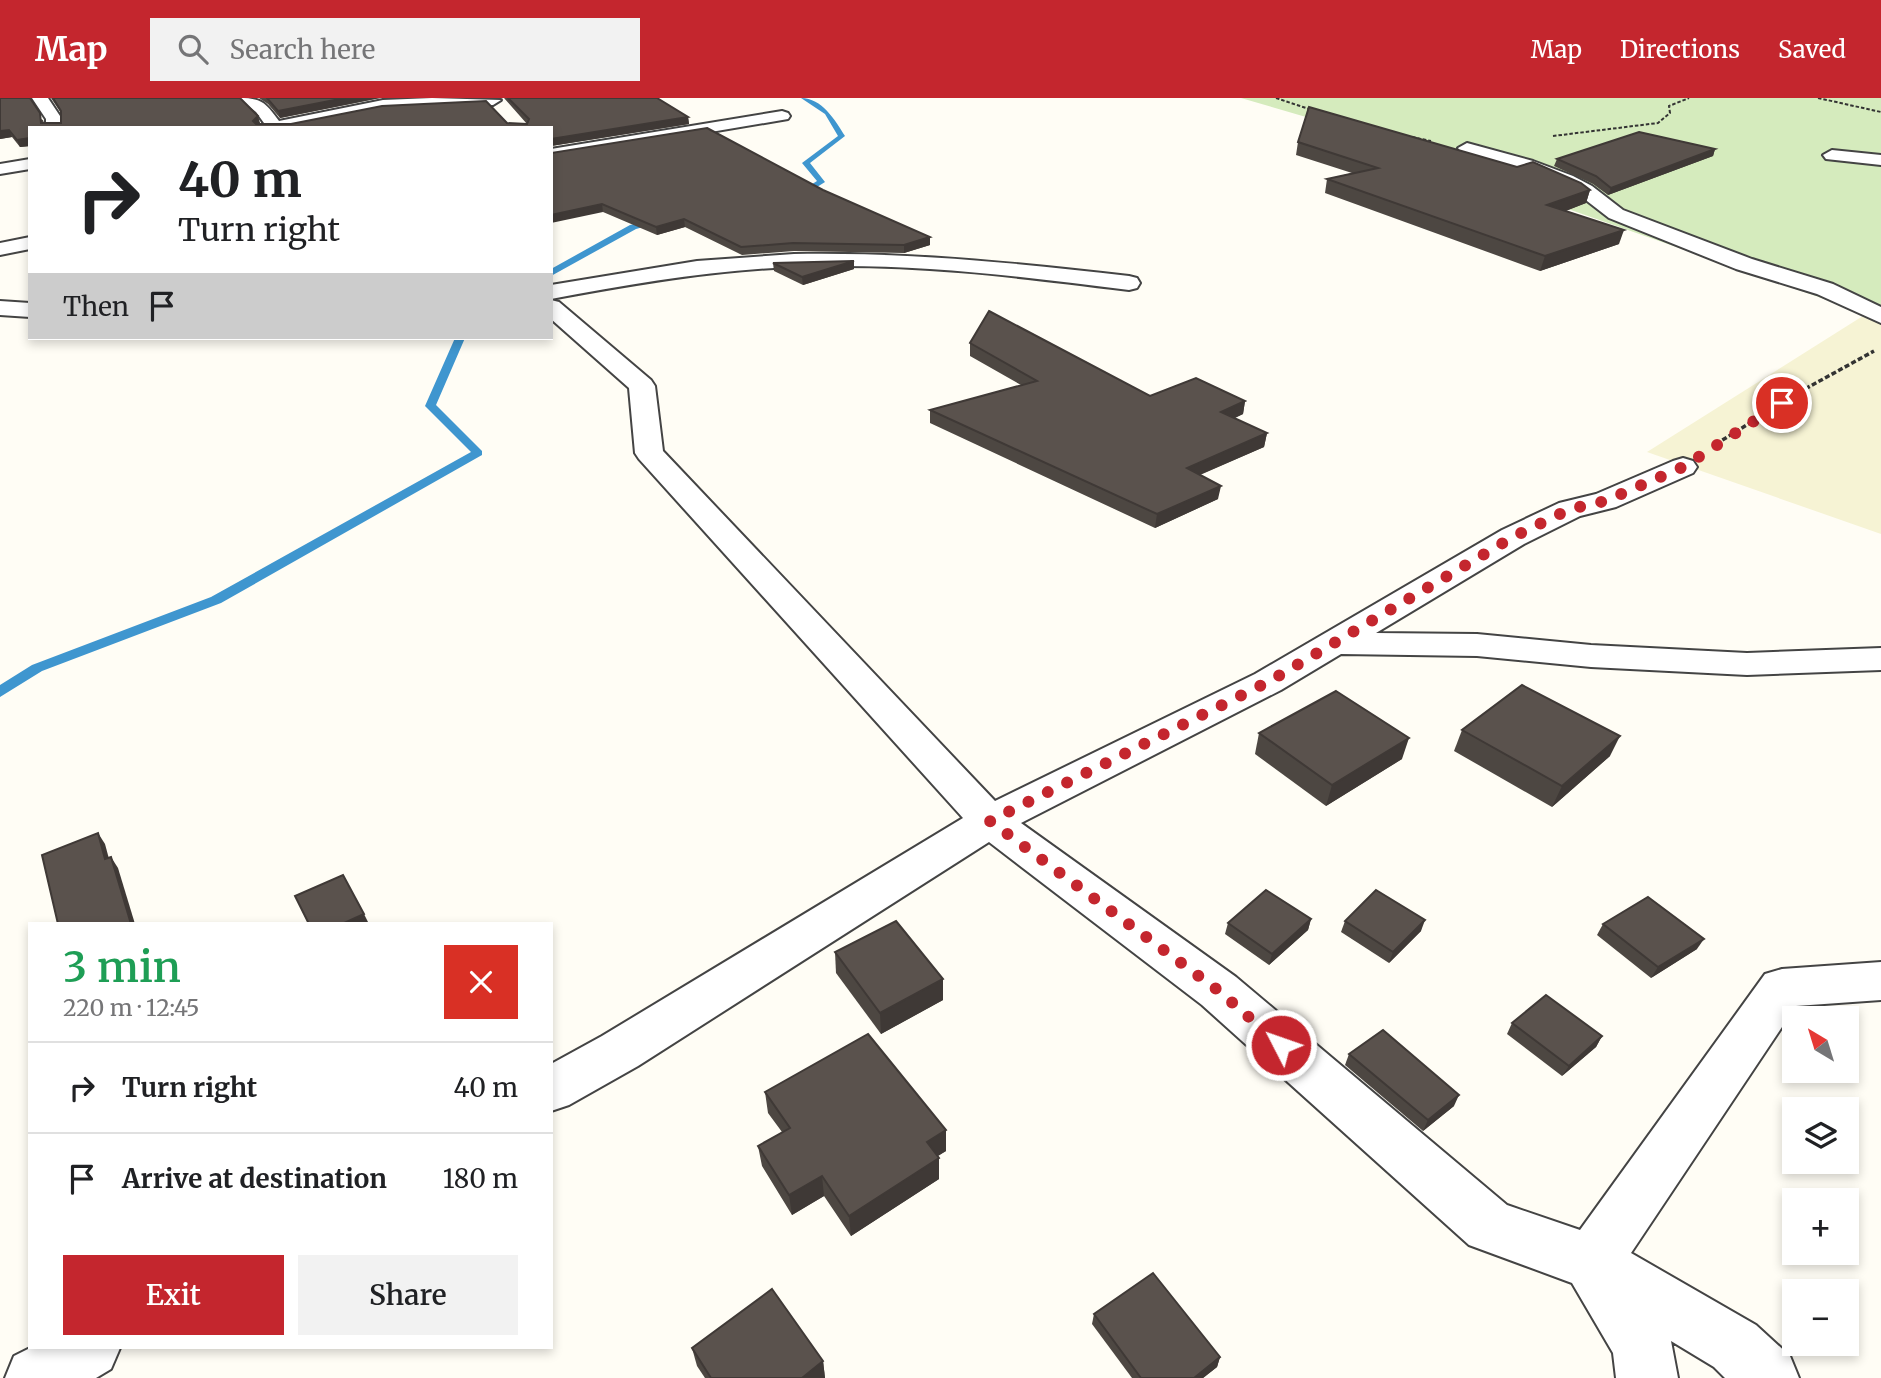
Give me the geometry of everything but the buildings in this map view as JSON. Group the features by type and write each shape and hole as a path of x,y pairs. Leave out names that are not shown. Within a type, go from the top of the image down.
{"street":[{"path":"40,98 54,119 54,126"},
{"path":"246,98 262,109 270,126"},
{"path":"275,126 374,107 495,102"},
{"path":"553,154 782,116"},
{"path":"1467,148 1516,161 1566,180 1629,219 1744,264 1825,289 1881,316"},
{"path":"1832,156 1881,160"},
{"path":"0,169 28,164"},
{"path":"0,249 28,243"},
{"path":"553,292 650,274 748,262 849,261 974,265 1129,283"},
{"path":"0,308 28,310"},
{"path":"553,309 642,386 649,453 990,821 1219,991 1489,1226 1592,1262 1735,1346 1768,1378"},
{"path":"553,1088 620,1051 990,821 1268,682 1513,537 1570,509 1605,501 1683,467"},
{"path":"1333,643 1477,645 1591,656 1747,664 1881,659"},
{"path":"1592,1262 1782,988 1881,981"},
{"path":"1592,1262 1643,1345 1647,1378"},
{"path":"36,1378 88,1349"}],"path":[{"path":"1276,98 1322,113"},
{"path":"1549,136 1658,123 1670,113 1669,106 1689,98"},
{"path":"1818,98 1881,112"},
{"path":"1407,136 1467,148"},
{"path":"1683,467 1805,389 1881,348"}],"shaded area":[{"path":"1866,314 1881,319 1881,534 1647,452"}],"green space":[{"path":"1241,98 1881,98 1881,319 1500,185 1419,150"}],"waterway":[{"path":"798,197 821,182 806,163 842,136 827,113 804,98"},
{"path":"553,272 633,227 655,221"},
{"path":"0,692 37,668 216,600 478,453 430,406 459,340"}],"route":[{"path":"1281,1045 1219,991 990,821 1268,682 1513,537 1570,509 1605,501 1683,467 1782,403"}]}
